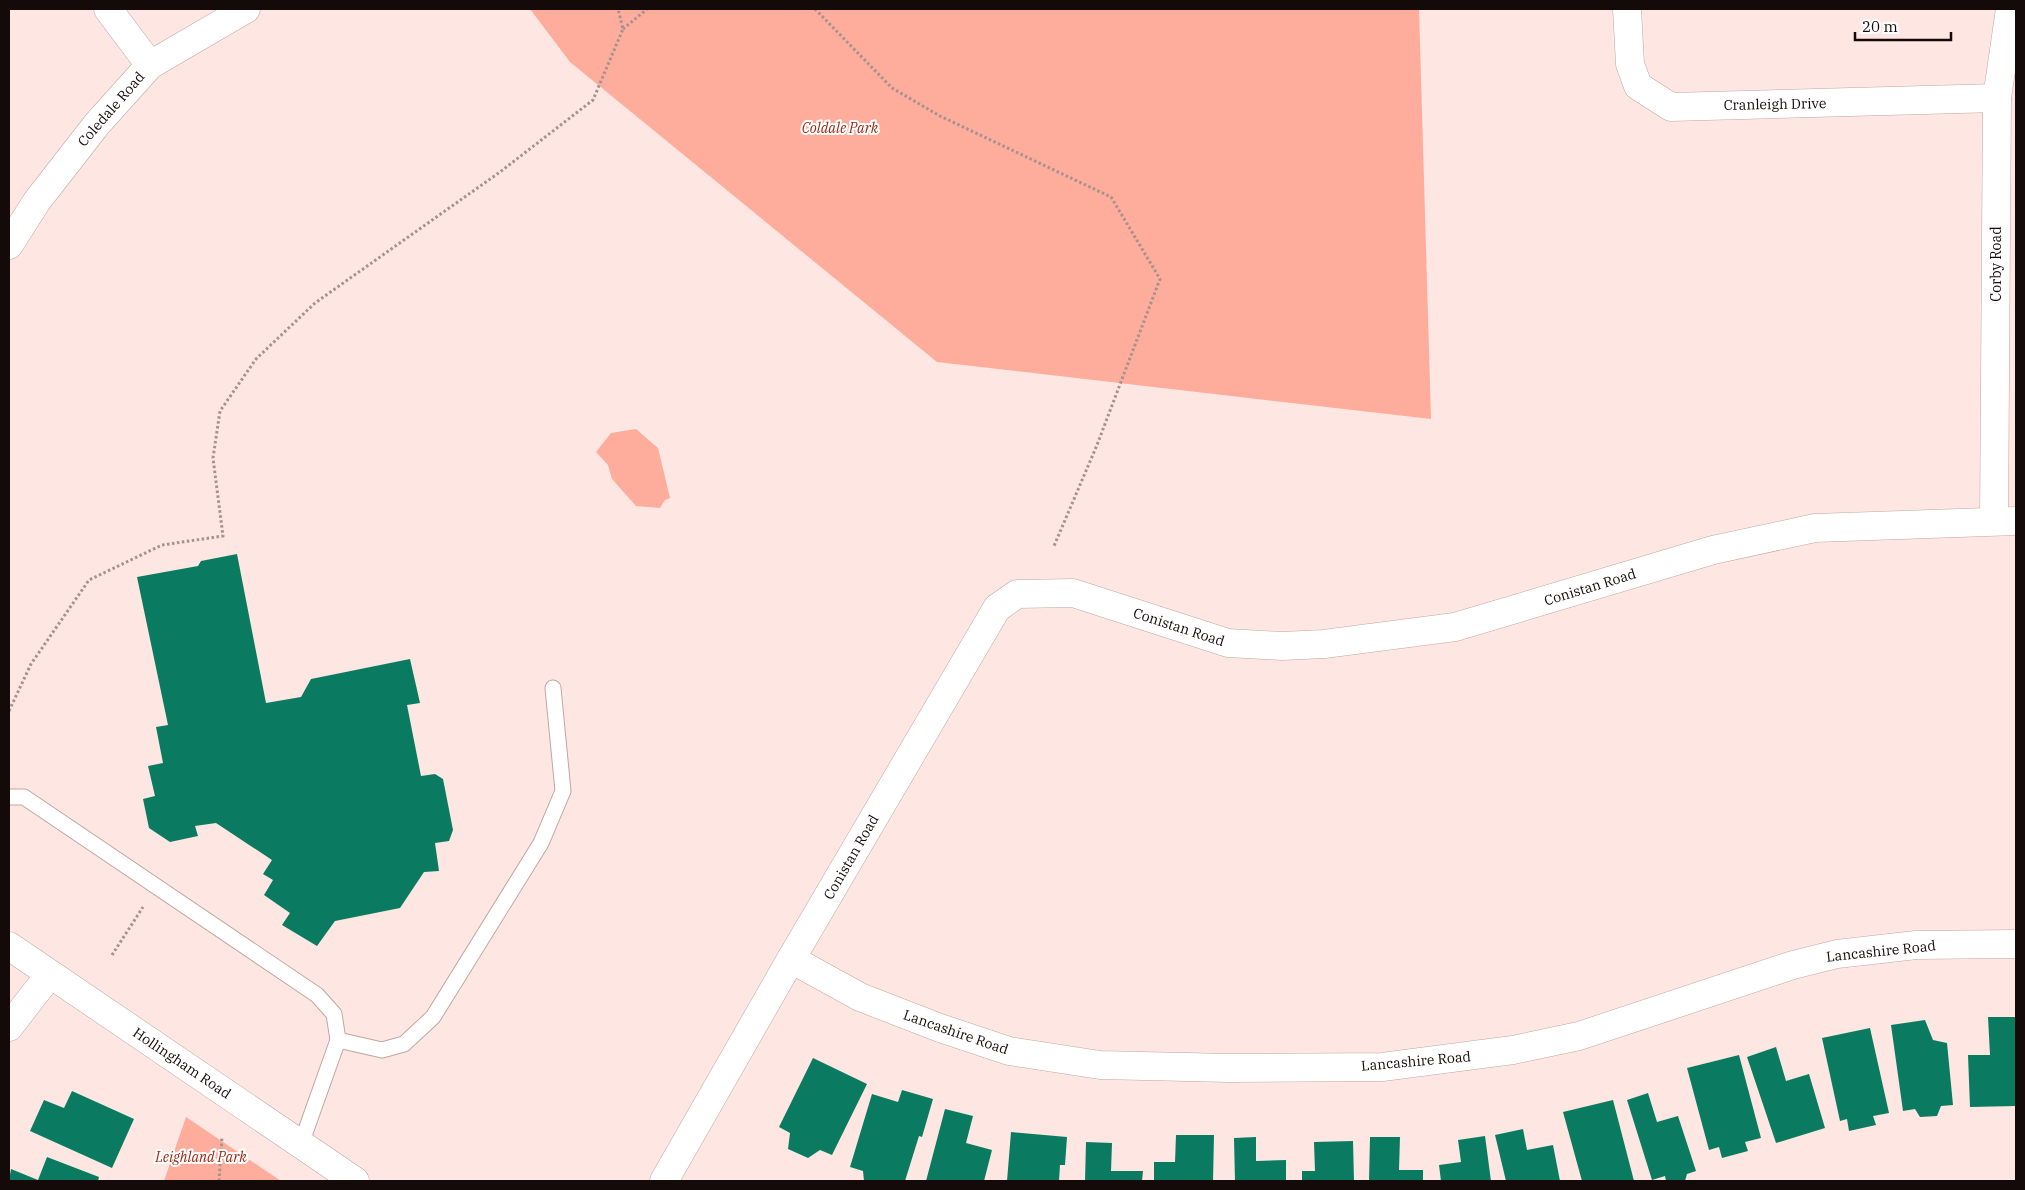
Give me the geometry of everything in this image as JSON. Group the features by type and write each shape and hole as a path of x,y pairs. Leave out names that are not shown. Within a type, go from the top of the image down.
{"street":[{"path":"108,9 150,65"},
{"name":"Coledale Road","path":"9,245 37,201 91,131 150,65 246,9"},
{"name":"Cranleigh Drive","path":"1627,9 1630,64 1638,86 1671,107 1997,98"},
{"name":"Corby Road","path":"2005,521 1997,98 2010,9"},
{"name":"Conistan Road","path":"664,1181 791,959 997,608 1017,594 1073,593 1228,643 1282,646 1324,644 1455,627 1713,550 1816,528 2005,521"},
{"name":"Lancashire Road","path":"791,959 860,997 940,1028 1009,1051 1100,1065 1230,1068 1382,1067 1513,1050 1579,1036 1793,965 1837,954 1916,945 2016,944"},
{"name":"Hollingham Road","path":"9,946 356,1181"},
{"path":"9,1027 50,974"}],"lane":[{"path":"338,1040 382,1050 404,1044 433,1017 541,843 562,791 553,688"},
{"path":"9,797 24,797 317,995 334,1014 338,1040 301,1144"}],"path":[{"path":"618,9 623,28"},
{"path":"9,711 31,664 89,580 162,545 223,536 213,458 220,411 256,359 315,303 500,172 593,100 623,28 647,9"},
{"path":"815,9 892,88 940,116 1110,197 1160,279 1097,445 1054,546"},
{"path":"112,955 157,887"},
{"path":"219,1181 222,1137"}],"green space":[{"name":"Coldale Park","path":"530,9 1419,9 1431,419 937,362 570,62"},
{"path":"636,429 658,448 670,498 665,500 660,508 636,506 612,479 608,465 596,452 611,433"},
{"name":"Leighland Park","path":"186,1117 281,1181 164,1181"}],"building":[{"path":"237,554 266,703 301,697 311,679 410,659 420,703 407,705 421,776 435,774 443,779 453,830 449,841 435,843 439,871 424,872 400,908 335,921 317,946 282,925 290,913 264,895 273,880 263,874 272,860 216,823 195,826 198,836 170,842 149,828 143,799 155,796 148,766 163,763 156,727 168,725 137,577 198,566 201,561"},
{"path":"1988,1017 2016,1017 2016,1106 1970,1107 1968,1055 1990,1055"},
{"path":"1925,1020 1933,1040 1947,1043 1953,1105 1941,1106 1937,1116 1920,1117 1915,1109 1903,1111 1891,1025"},
{"path":"1870,1028 1889,1113 1873,1116 1876,1125 1849,1131 1847,1119 1840,1121 1822,1038"},
{"path":"1776,1047 1786,1081 1809,1074 1825,1128 1776,1143 1747,1057"},
{"path":"1739,1055 1761,1138 1745,1142 1748,1151 1722,1158 1719,1147 1709,1150 1687,1068"},
{"path":"813,1058 867,1084 832,1155 820,1150 808,1158 788,1149 790,1133 779,1127"},
{"path":"902,1090 933,1099 922,1137 919,1136 905,1181 864,1181 863,1171 850,1167 872,1094 898,1102"},
{"path":"72,1091 134,1119 112,1168 30,1131 44,1100 64,1108"},
{"path":"1648,1093 1657,1122 1678,1116 1696,1171 1687,1174 1685,1181 1666,1181 1665,1176 1652,1180 1627,1100"},
{"path":"1613,1100 1634,1181 1582,1181 1563,1112"},
{"path":"945,1109 973,1116 966,1143 992,1150 984,1181 926,1181"},
{"path":"1523,1129 1527,1150 1553,1145 1560,1181 1506,1181 1495,1135"},
{"path":"1011,1132 1067,1137 1065,1165 1060,1165 1059,1181 1007,1181"},
{"path":"1176,1135 1214,1135 1213,1181 1154,1181 1154,1162 1175,1162"},
{"path":"1485,1136 1491,1181 1441,1181 1439,1165 1461,1162 1458,1140"},
{"path":"1256,1137 1256,1161 1286,1160 1286,1181 1235,1181 1234,1138"},
{"path":"1370,1137 1400,1137 1399,1170 1423,1170 1423,1181 1369,1181"},
{"path":"1353,1141 1354,1181 1302,1181 1302,1171 1315,1171 1314,1142"},
{"path":"1086,1142 1112,1143 1111,1171 1143,1171 1142,1181 1085,1181"},
{"path":"47,1157 99,1177 98,1181 9,1181 11,1169 38,1180"}]}
